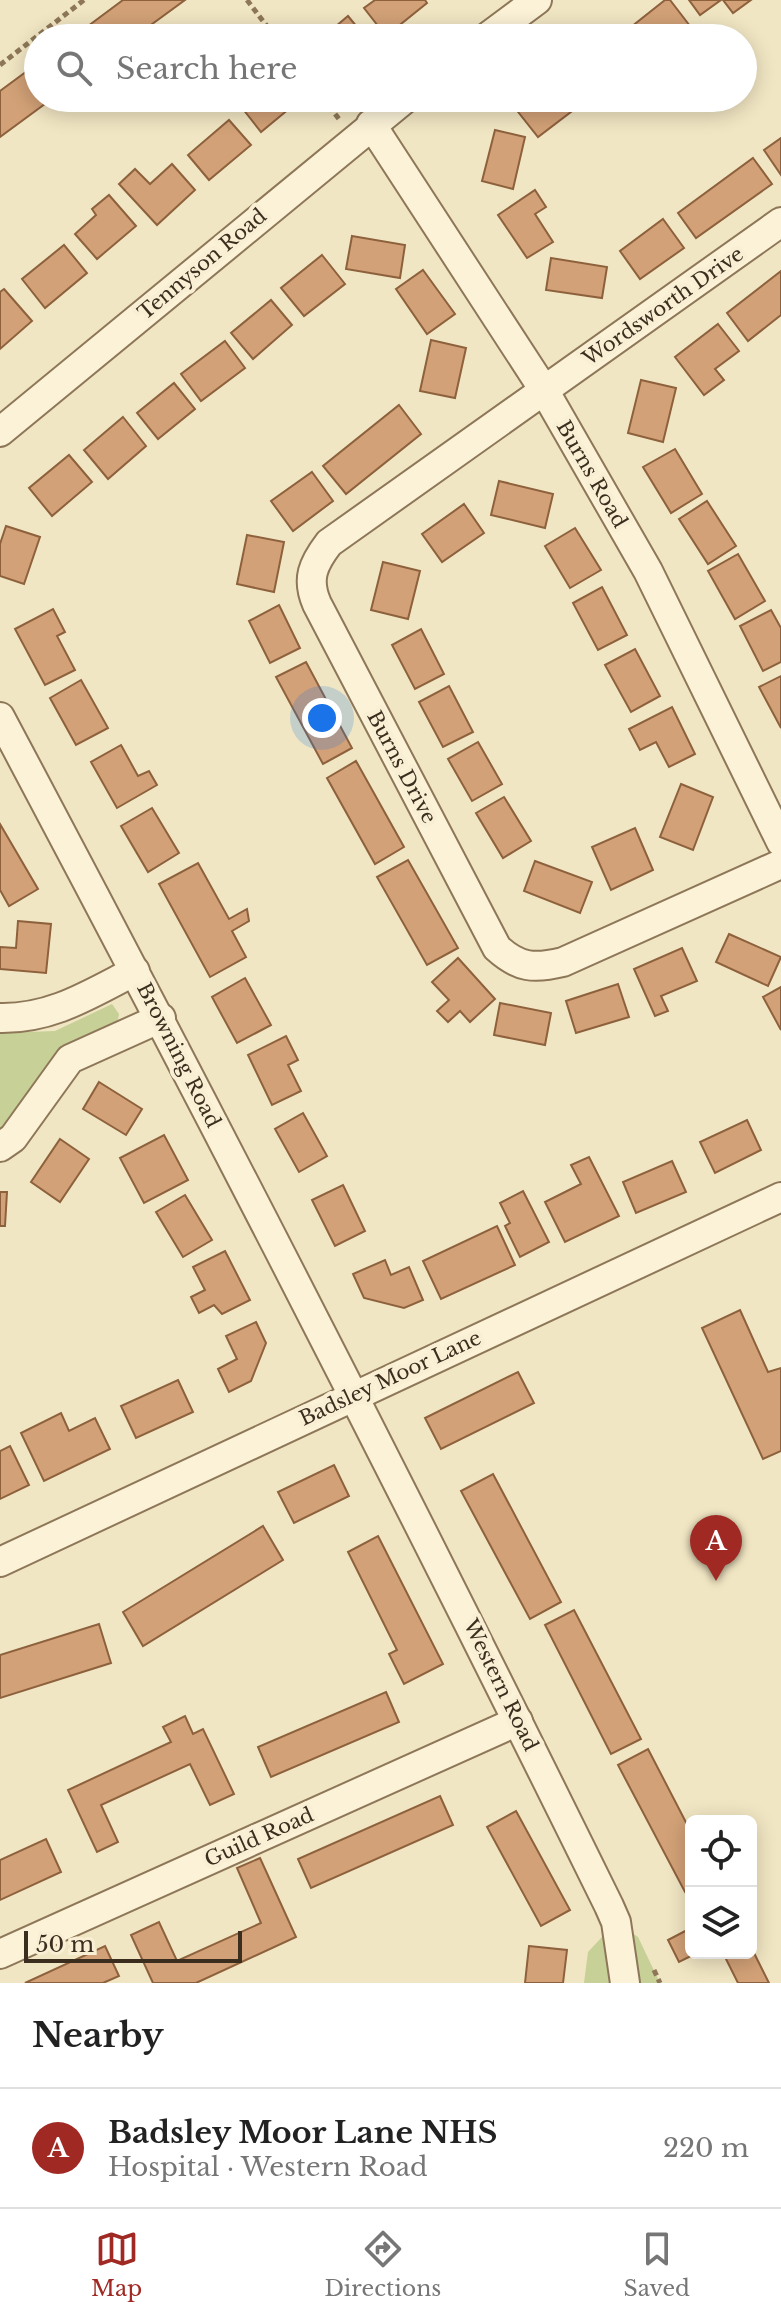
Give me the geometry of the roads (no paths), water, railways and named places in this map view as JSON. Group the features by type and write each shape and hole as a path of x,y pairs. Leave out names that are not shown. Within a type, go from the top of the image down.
{"street":[{"path":"505,24 537,0"},
{"name":"Tennyson Road","path":"0,432 387,112"},
{"name":"Burns Road","path":"371,124 544,390 648,571 781,842"},
{"name":"Wordsworth Drive","path":"544,390 781,222"},
{"name":"Burns Drive","path":"544,390 329,543 310,574 311,590 317,604 497,948 513,962 528,968 563,962 781,864"},
{"name":"Browning Road","path":"0,717 161,1018 352,1395"},
{"path":"0,1018 35,1017 59,1010 135,971"},
{"path":"0,1147 13,1138 70,1059 161,1018"},
{"name":"Badsley Moor Lane","path":"0,1562 781,1197"},
{"name":"Western Road","path":"352,1395 518,1721 616,1922 625,1983"},
{"name":"Guild Road","path":"0,1954 518,1721"}],"place":[{"name":"Badsley Moor Lane NHS","path":"716,1581"}]}
